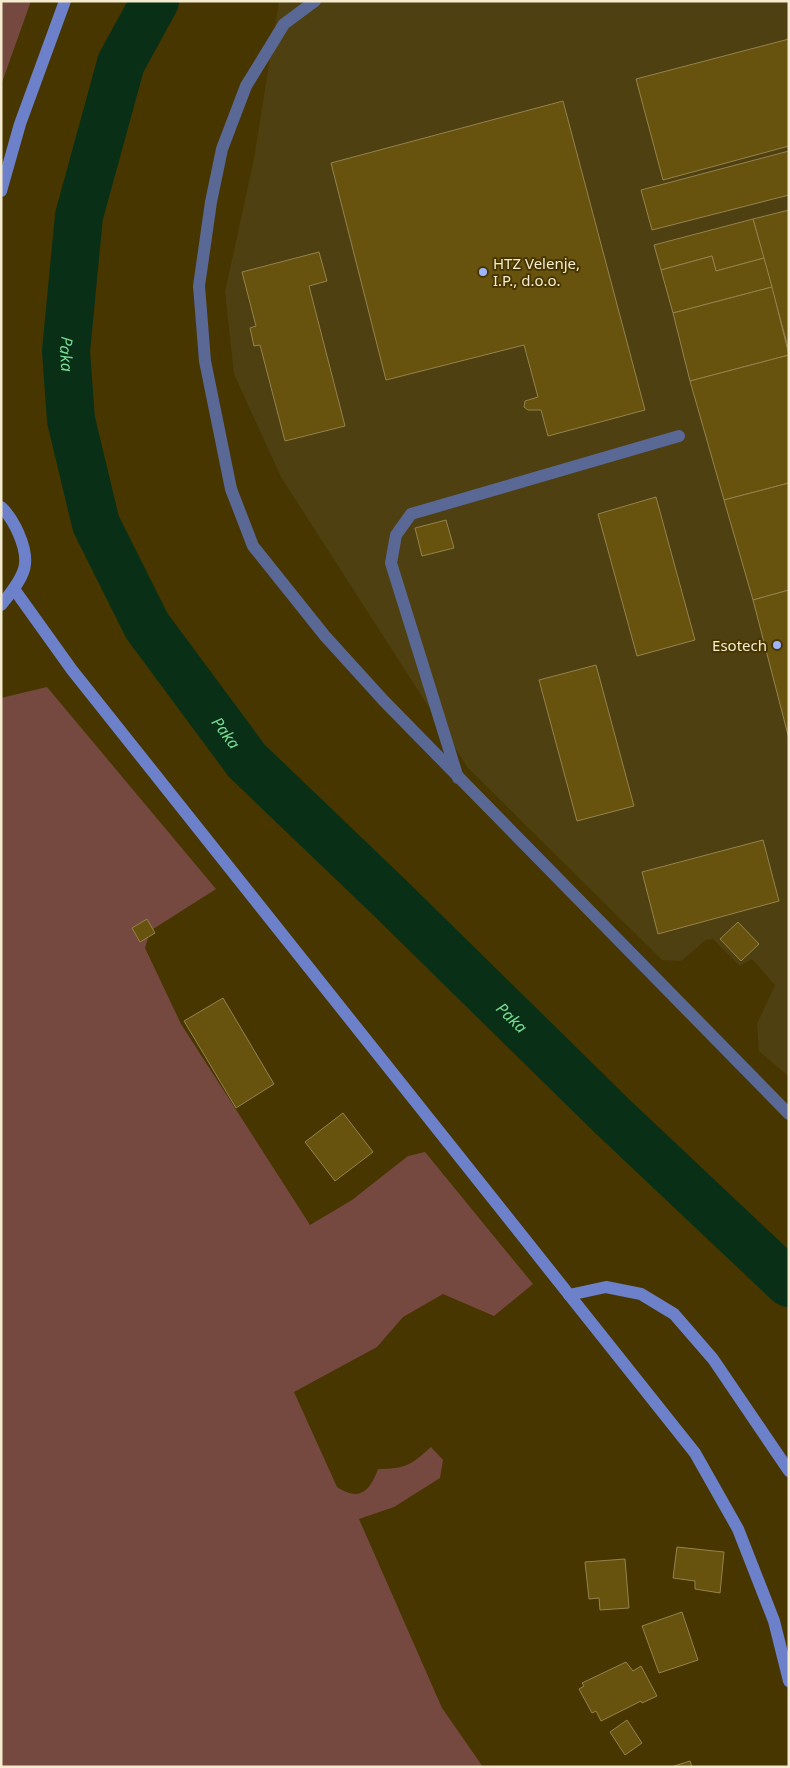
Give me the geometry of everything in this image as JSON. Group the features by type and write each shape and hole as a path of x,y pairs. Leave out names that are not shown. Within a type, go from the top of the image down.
{"main road":[{"path":"1,191 20,124 65,1"},
{"path":"1,507 20,533 25,565 14,589 1,605"},
{"path":"14,589 72,670 695,1453 738,1529 774,1621 789,1681"},
{"path":"569,1295 606,1286 641,1294 674,1314 713,1359 789,1471"}],"street":[{"path":"315,1 284,24 246,86 222,149 211,202 199,286 206,370 231,490 253,546 326,636 384,701 789,1114"},
{"path":"458,778 391,562 396,535 411,514 679,436"}],"shaded area":[{"path":"1,1 31,1 1,85"},
{"path":"279,1 789,1 789,1077 759,1051 757,1024 775,985 752,959 740,966 713,939 706,940 681,961 662,960 468,768 281,477 234,374 225,292 254,159"},
{"path":"47,687 216,889 150,931 145,948 181,1024 310,1225 352,1200 408,1156 425,1152 533,1284 494,1316 443,1294 403,1317 377,1347 294,1392 337,1487 345,1491 352,1494 363,1492 368,1488 378,1469 408,1465 431,1447 443,1460 440,1478 394,1507 359,1519 442,1708 483,1767 1,1767 1,698"}],"building":[{"path":"789,39 789,146 663,180 636,79"},
{"name":"HTZ Velenje, I.P., d.o.o.","path":"563,101 645,410 548,436 541,410 528,410 524,407 525,401 538,397 524,345 386,380 331,163"},
{"path":"789,151 789,195 652,230 641,190"},
{"path":"789,210 789,351 753,219"},
{"path":"753,219 764,258 716,271 712,256 661,270 654,245"},
{"path":"319,252 327,281 309,286 345,426 285,441 260,345 254,346 250,328 256,326 242,272"},
{"path":"712,256 716,271 764,258 772,287 673,313 661,270"},
{"path":"772,287 789,355 690,381 673,313"},
{"path":"789,355 789,483 724,500 690,381"},
{"path":"789,483 789,590 753,600 724,500"},
{"path":"656,497 695,640 637,656 598,514"},
{"path":"446,520 454,548 422,556 415,528"},
{"name":"Esotech","path":"789,590 789,739 753,600"},
{"path":"596,665 634,806 577,821 539,680"},
{"path":"763,840 779,901 658,934 642,872"},
{"path":"147,919 155,933 140,942 132,928"},
{"path":"738,922 759,944 741,961 720,939"},
{"path":"223,998 274,1084 236,1108 184,1021"},
{"path":"343,1113 373,1152 335,1181 305,1142"},
{"path":"677,1547 724,1552 720,1593 695,1589 695,1581 673,1578"},
{"path":"625,1559 629,1608 600,1610 599,1598 589,1599 585,1562"},
{"path":"682,1612 698,1660 659,1673 642,1626"},
{"path":"626,1662 633,1671 641,1666 657,1696 642,1703 641,1701 601,1721 596,1711 592,1713 579,1689 584,1686 582,1683"},
{"path":"627,1720 642,1743 625,1755 610,1732"},
{"path":"690,1761 692,1767 671,1767"}],"waterway":[{"name":"Paka","path":"155,1 121,63 79,216 66,351 71,420 96,524 147,626 247,761 389,897 612,1116 789,1283"}],"place":[{"name":"HTZ Velenje, I.P., d.o.o.","path":"483,272"},
{"name":"Esotech","path":"777,645"}]}
